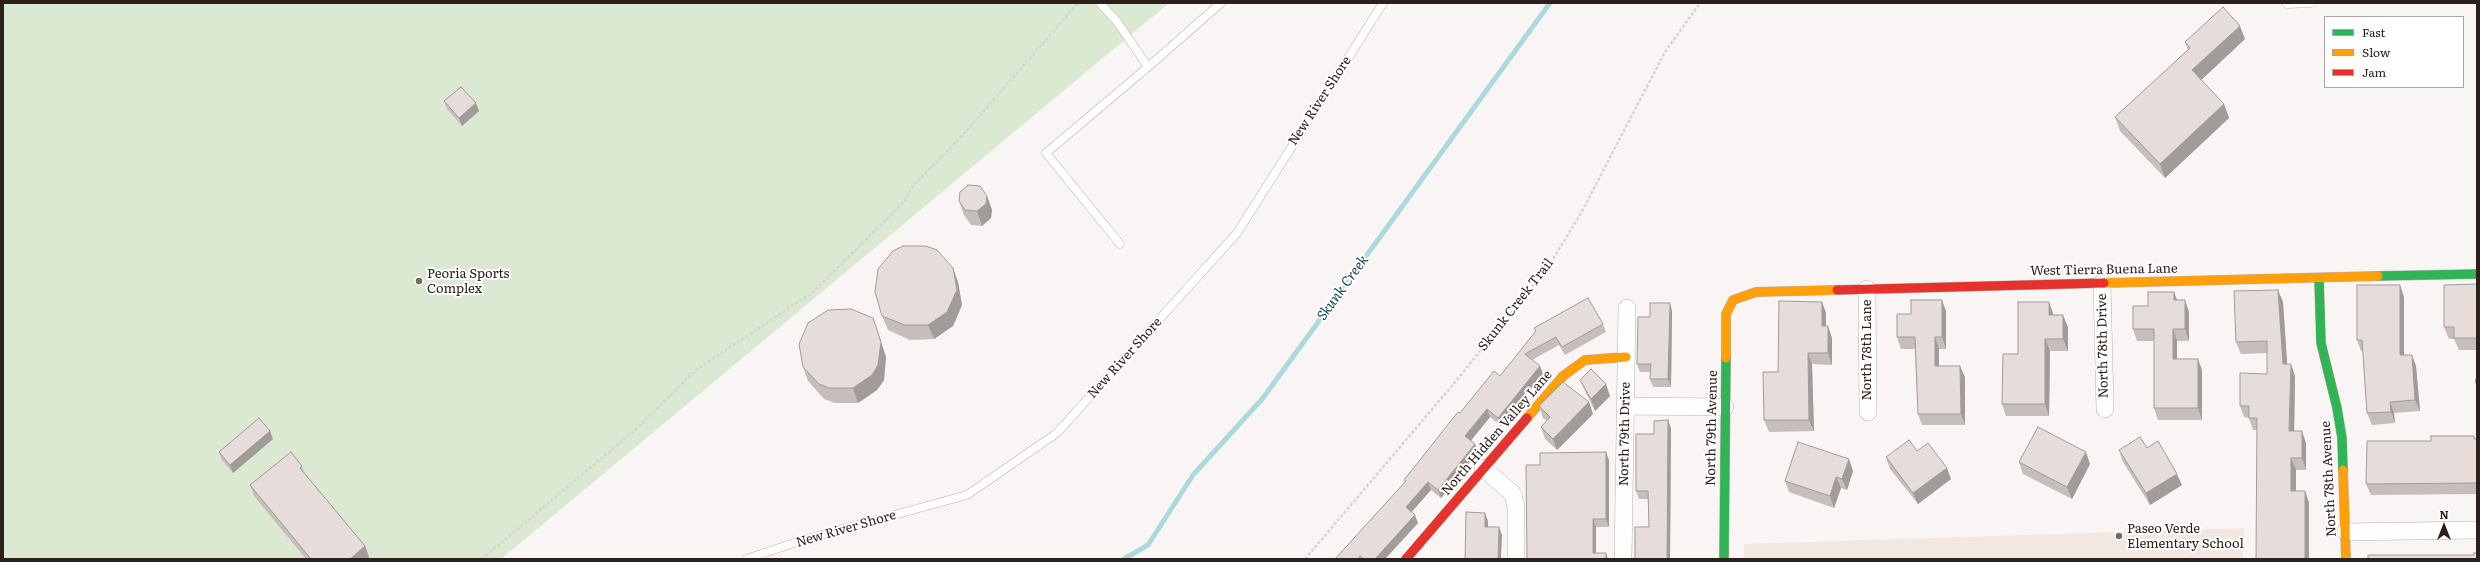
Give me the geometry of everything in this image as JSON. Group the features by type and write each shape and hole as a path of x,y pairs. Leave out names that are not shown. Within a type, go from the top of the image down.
{"street":[{"name":"West Tierra Buena Lane","path":"1733,300 1756,292 2477,274"},
{"name":"North 78th Avenue","path":"2319,279 2321,343 2337,408 2342,438 2346,559"},
{"name":"North 78th Drive","path":"2102,283 2105,409"},
{"name":"North 78th Lane","path":"1867,289 1868,412"},
{"name":"North 79th Avenue","path":"1724,559 1726,314 1733,300"},
{"name":"North 79th Drive","path":"1623,559 1627,308"},
{"name":"North Hidden Valley Lane","path":"1406,559 1563,376 1585,360 1607,357 1626,357"},
{"path":"1625,406 1725,407"},
{"path":"1484,468 1513,494 1516,508 1516,559"},
{"path":"2346,532 2477,530"}],"lane":[{"path":"1100,3 1118,23 1148,66"},
{"path":"1120,244 1046,153 1221,3"},
{"name":"New River Shore","path":"746,559 803,540 967,495 1057,433 1237,234 1383,3"},
{"path":"2287,4 2311,3"}],"path":[{"path":"482,559 635,430 696,370 813,292 904,202 912,187 962,136 1078,3"},
{"name":"Skunk Creek Trail","path":"1305,559 1451,387 1547,269 1581,213 1665,52 1700,3"}],"shaded area":[{"name":"Paseo Verde Elementary School","path":"2244,528 2243,559 1744,559 1744,544"}],"green space":[{"name":"Peoria Sports Complex","path":"3,3 1169,3 501,559 3,559"}],"building":[{"path":"2223,7 2240,26 2192,70 2224,104 2160,164 2115,117 2190,48 2185,42"},
{"path":"461,87 476,103 459,118 444,101"},
{"path":"968,185 980,186 987,196 986,204 977,211 965,210 959,201 960,192"},
{"path":"903,246 926,246 937,250 953,268 957,290 947,312 928,325 905,325 882,316 875,292 878,269 893,251"},
{"path":"2477,284 2477,338 2454,338 2454,327 2444,327 2444,285"},
{"path":"2357,285 2400,285 2400,355 2412,355 2415,400 2390,402 2391,412 2367,413 2362,340 2357,340"},
{"path":"2278,290 2283,364 2291,364 2289,431 2302,431 2302,458 2291,458 2291,491 2305,491 2305,559 2256,559 2257,418 2249,418 2249,406 2240,406 2240,373 2267,374 2267,341 2236,342 2234,291"},
{"path":"2148,292 2174,292 2174,300 2185,300 2185,329 2173,329 2173,359 2198,359 2198,408 2154,408 2154,329 2133,329 2133,306 2148,306"},
{"path":"1588,298 1603,324 1562,347 1556,337 1525,354 1540,366 1498,418 1487,409 1465,436 1475,444 1438,490 1428,482 1406,507 1415,515 1375,559 1364,559 1360,556 1358,559 1335,559 1406,481 1404,480 1458,412 1460,413 1494,371 1500,376 1536,331 1534,328"},
{"path":"1911,300 1942,300 1942,337 1935,337 1935,366 1960,366 1961,414 1918,414 1915,337 1897,337 1897,314 1911,314"},
{"path":"1779,301 1822,302 1822,326 1828,326 1828,353 1808,353 1809,420 1764,420 1763,372 1778,372"},
{"path":"2018,302 2049,302 2049,315 2063,315 2063,339 2045,339 2045,404 2002,404 2003,354 2018,354"},
{"path":"1650,303 1670,303 1668,379 1650,379 1651,364 1637,364 1638,317 1650,317"},
{"path":"851,309 873,318 881,342 878,365 872,375 853,388 829,388 819,384 803,367 799,344 808,323 828,310"},
{"path":"1591,369 1606,384 1591,399 1580,380"},
{"path":"1563,382 1589,402 1553,439 1541,427 1550,417 1539,406"},
{"path":"259,418 270,431 230,465 219,452"},
{"path":"1668,420 1667,559 1635,559 1635,527 1649,527 1648,491 1636,491 1636,434 1654,434 1654,421"},
{"path":"2038,427 2086,452 2067,487 2019,462"},
{"path":"2431,436 2474,436 2474,439 2477,439 2477,483 2366,484 2367,441 2431,441"},
{"path":"2140,437 2147,448 2158,441 2177,474 2146,493 2119,450"},
{"path":"1909,440 1917,451 1928,443 1947,468 1913,493 1886,457"},
{"path":"1798,442 1849,459 1842,479 1836,477 1830,496 1785,481"},
{"path":"291,452 302,466 300,468 365,546 350,559 311,559 250,485"},
{"path":"1606,452 1606,519 1593,519 1593,553 1606,553 1606,559 1527,559 1526,465 1540,465 1540,453"},
{"path":"1466,512 1485,513 1485,527 1499,527 1498,559 1465,559"},
{"path":"2474,553 2477,553 2477,559 2368,559 2368,555 2474,555"}],"waterway":[{"name":"Skunk Creek","path":"1124,559 1148,545 1193,475 1263,398 1550,3"}],"traffic: fast":[{"path":"2378,276 2477,274"},
{"path":"2319,279 2321,343 2337,408 2342,438 2343,470"},
{"path":"1724,559 1726,358"}],"traffic: slow":[{"path":"2104,283 2378,276"},
{"path":"1726,358 1726,314 1733,300 1756,292 1837,290"},
{"path":"1527,418 1563,376 1585,360 1626,357"},
{"path":"2343,470 2346,559"}],"traffic: jam":[{"path":"1837,290 2104,283"},
{"path":"1406,559 1527,418"}],"place":[{"name":"Peoria Sports Complex","path":"419,281"},
{"name":"Paseo Verde Elementary School","path":"2119,536"}]}
